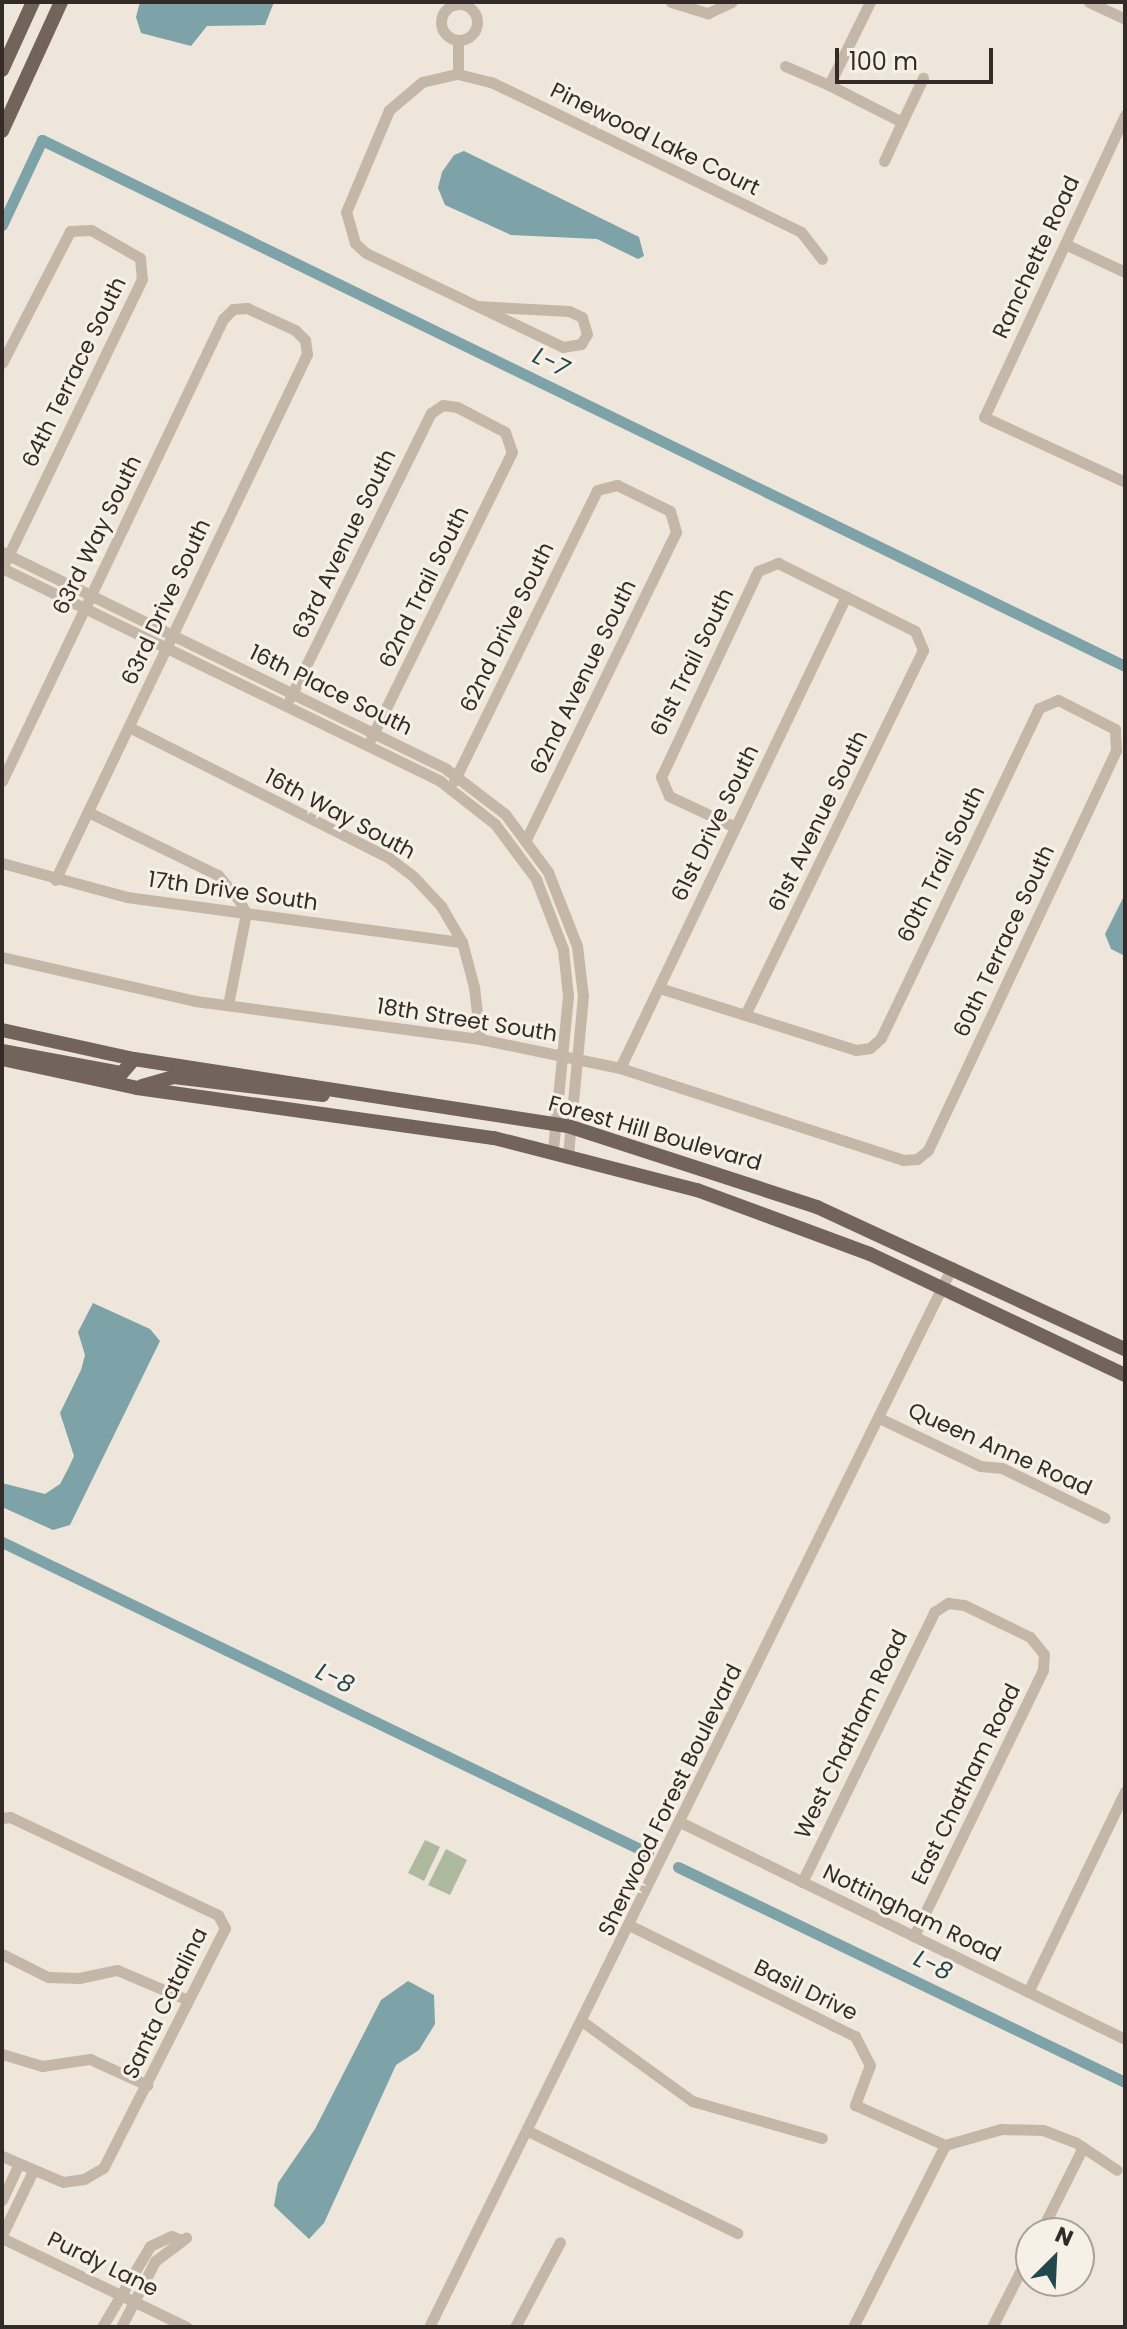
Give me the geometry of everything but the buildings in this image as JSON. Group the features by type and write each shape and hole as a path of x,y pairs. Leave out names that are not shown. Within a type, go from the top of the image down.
{"main road":[{"path":"2,70 33,2"},
{"path":"2,131 61,2"},
{"name":"Forest Hill Boulevard","path":"2,1030 134,1059 564,1126 786,1195 952,1267 1125,1349"},
{"path":"2,1051 122,1073 134,1059"},
{"name":"Forest Hill Boulevard","path":"2,1059 137,1088 429,1126 561,1152 753,1208 941,1287 1125,1375"},
{"path":"137,1088 174,1077 299,1095 342,1090"}],"street":[{"path":"671,2 708,13 732,2"},
{"path":"829,85 870,2"},
{"path":"1089,2 1125,19"},
{"path":"457,3 473,11 477,22 474,33 458,40 448,37 440,22 443,12 457,3"},
{"path":"458,40 458,74 422,82 389,110 346,212 355,243 366,253 477,306 563,347 581,344 587,334 582,317 569,311 477,306"},
{"path":"785,66 902,122"},
{"name":"Pinewood Lake Court","path":"458,74 491,82 801,232 822,259"},
{"path":"884,161 923,78"},
{"name":"Ranchette Road","path":"1125,115 984,417 1125,482"},
{"name":"64th Terrace South","path":"2,363 65,236 77,229 136,253 144,272 5,554 2,568"},
{"path":"1065,244 1125,272"},
{"name":"63rd Way South","path":"2,781 223,319 233,309 247,308 305,340"},
{"name":"63rd Drive South","path":"55,880 307,354 305,340"},
{"name":"63rd Avenue South","path":"286,707 431,413 443,405 505,432 512,444"},
{"name":"62nd Trail South","path":"367,746 510,459 512,444"},
{"name":"62nd Drive South","path":"451,788 593,497 603,486 617,485 664,507 674,518"},
{"name":"62nd Avenue South","path":"519,852 676,532 674,518"},
{"name":"16th Place South","path":"5,554 457,775 526,838 555,885 574,938 583,996 579,1060 564,1126"},
{"name":"61st Trail South","path":"735,827 669,796 661,784 663,770 758,571 770,564 846,596"},
{"name":"16th Place South","path":"2,568 451,788 495,824 519,852 548,904 560,942 568,996 561,1152"},
{"name":"61st Avenue South","path":"745,1015 921,657 922,643 915,631 846,596"},
{"name":"61st Drive South","path":"620,1068 846,596"},
{"name":"60th Trail South","path":"745,1015 856,1050 870,1048 881,1038 1039,708 1051,700 1110,724 1118,736"},
{"name":"16th Way South","path":"129,727 395,862 431,893 462,942 480,1039"},
{"name":"60th Terrace South","path":"917,1159 935,1136 1116,750 1118,736"},
{"path":"88,812 218,875 246,913 228,1005"},
{"name":"17th Drive South","path":"2,863 55,880 127,897 462,942"},
{"path":"560,942 574,938"},
{"name":"18th Street South","path":"2,957 138,990 480,1039 620,1068 903,1160 917,1159"},
{"path":"659,988 745,1015"},
{"name":"Sherwood Forest Boulevard","path":"429,2327 682,1823 952,1267"},
{"name":"Queen Anne Road","path":"879,1418 980,1466 1002,1468 1105,1518"},
{"name":"East Chatham Road","path":"914,1936 1043,1670 1041,1647 964,1605 940,1607"},
{"name":"West Chatham Road","path":"802,1882 940,1607"},
{"path":"1028,1992 1125,1791"},
{"name":"Santa Catalina","path":"2,1818 24,1823 224,1921 225,1928 108,2163 97,2172 63,2182 2,2156"},
{"name":"Nottingham Road","path":"682,1823 1125,2039"},
{"name":"Basil Drive","path":"631,1926 855,2036 870,2065 855,2105 945,2145"},
{"path":"2,1954 48,1977 117,1970 188,2000"},
{"path":"583,2022 692,2101 822,2138"},
{"path":"2,2054 42,2066 90,2059 147,2085"},
{"path":"853,2327 945,2145 1017,2128 1059,2135 1117,2170"},
{"path":"528,2131 737,2233"},
{"path":"1048,2217 1083,2147"},
{"path":"2,2200 19,2164"},
{"path":"2,2237 33,2171"},
{"name":"Purdy Lane","path":"2,2237 187,2327"},
{"path":"102,2327 150,2246 161,2238 184,2239 155,2261 121,2327"},
{"path":"515,2327 560,2242"},
{"path":"992,2327 1015,2282"}],"green space":[{"path":"425,1840 440,1847 424,1881 408,1873"},
{"path":"446,1849 467,1860 450,1895 428,1885"}],"water":[{"path":"140,2 274,2 265,25 207,26 191,46 141,33 136,17"},
{"path":"464,151 639,237 644,256 638,259 597,239 511,235 445,205 438,188 442,172 454,155"},
{"path":"1125,894 1125,956 1111,949 1105,934"},
{"path":"93,1303 150,1329 160,1341 70,1525 53,1530 2,1507 2,1483 45,1494 60,1484 68,1469 74,1456 60,1413 81,1370 85,1355 78,1332"},
{"path":"408,1981 434,1995 435,2024 419,2050 396,2065 324,2223 309,2239 274,2206 278,2183 315,2129 381,2000"}],"waterway":[{"name":"L-7","path":"2,225 42,140 1125,666"},
{"name":"L-8","path":"2,1542 648,1853"},
{"name":"L-8","path":"678,1867 1125,2082"}]}
